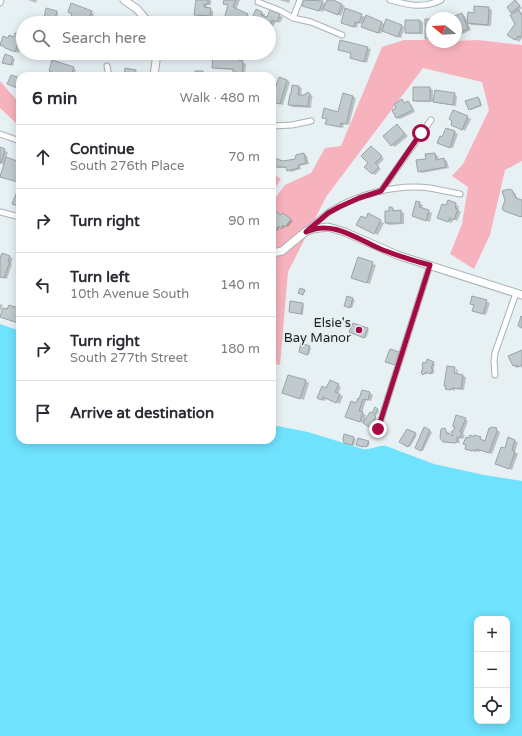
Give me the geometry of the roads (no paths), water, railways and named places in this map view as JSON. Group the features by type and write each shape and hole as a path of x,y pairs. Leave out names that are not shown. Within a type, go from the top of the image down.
{"main road":[{"path":"124,0 137,9 143,16"},
{"path":"155,72 157,60"},
{"path":"276,252 282,251 312,229 321,228 339,230 385,251 519,294"}],"street":[{"path":"293,18 300,0"},
{"path":"390,0 411,6 428,5 439,1"},
{"path":"258,2 281,11 293,18 311,22 342,35"},
{"path":"107,66 108,72"},
{"path":"381,191 432,120"},
{"path":"276,126 292,125 311,121"},
{"path":"0,134 16,140"},
{"path":"306,232 328,213 359,198 381,191 431,188 460,194"},
{"path":"0,212 16,216"},
{"path":"378,429 430,265"},
{"path":"495,376 495,353 519,294"}],"water":[{"path":"0,324 16,330 16,444 276,444 276,426 308,432 363,449 386,446 434,464 484,475 522,481 522,736 0,736"}],"place":[{"name":"Elsie's Bay Manor","path":"359,330"}]}
